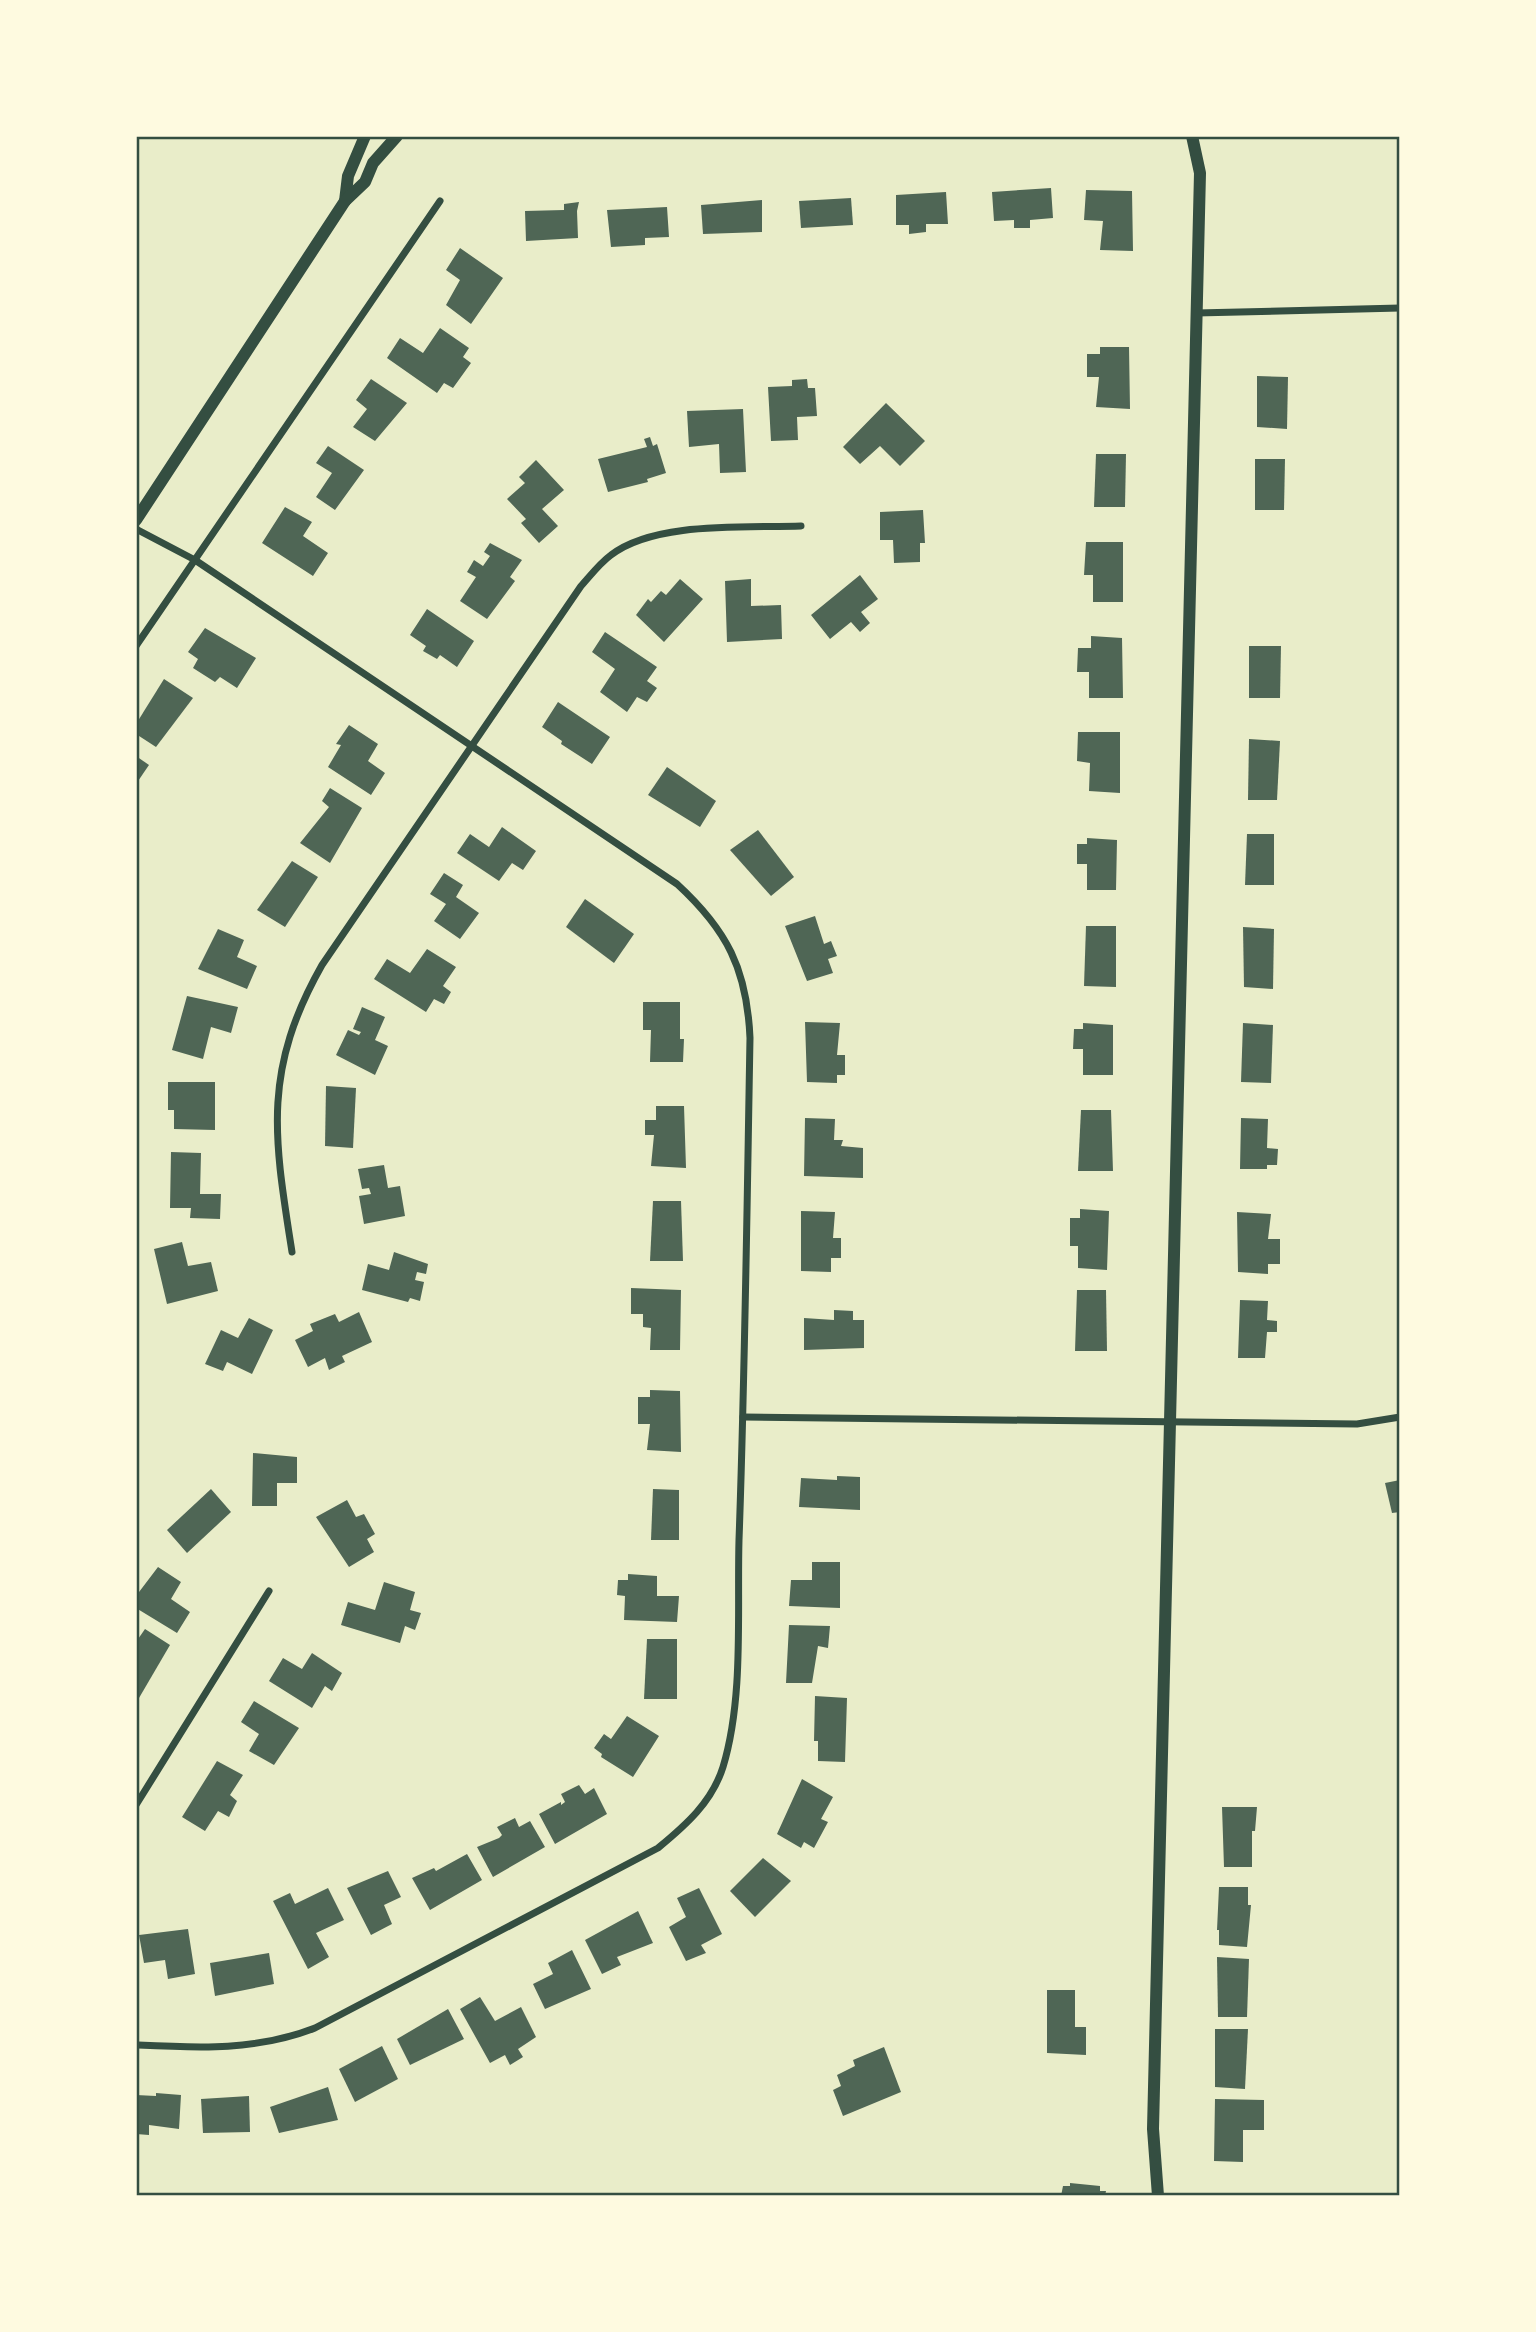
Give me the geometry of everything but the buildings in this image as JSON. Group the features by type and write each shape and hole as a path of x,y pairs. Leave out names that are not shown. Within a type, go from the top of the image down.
{"street":[{"path":"345,201 348,176 365,136"},
{"path":"136,520 345,201 365,182 373,163 397,136"},
{"path":"1158,2196 1153,2129 1200,173 1192,136"},
{"path":"136,646 440,201"},
{"path":"1196,313 1399,308"},
{"path":"292,1252 276,1134 280,1077 293,1023 322,965 581,586 611,554 640,540 680,531 801,526"},
{"path":"136,529 195,560 677,884 711,918 736,960 746,991 750,1038 743,1417 734,1704 730,1740 707,1802 686,1826 658,1848 315,2028 271,2043 238,2047 136,2045"},
{"path":"743,1417 1357,1424 1399,1417"},
{"path":"136,1805 269,1591"}]}
